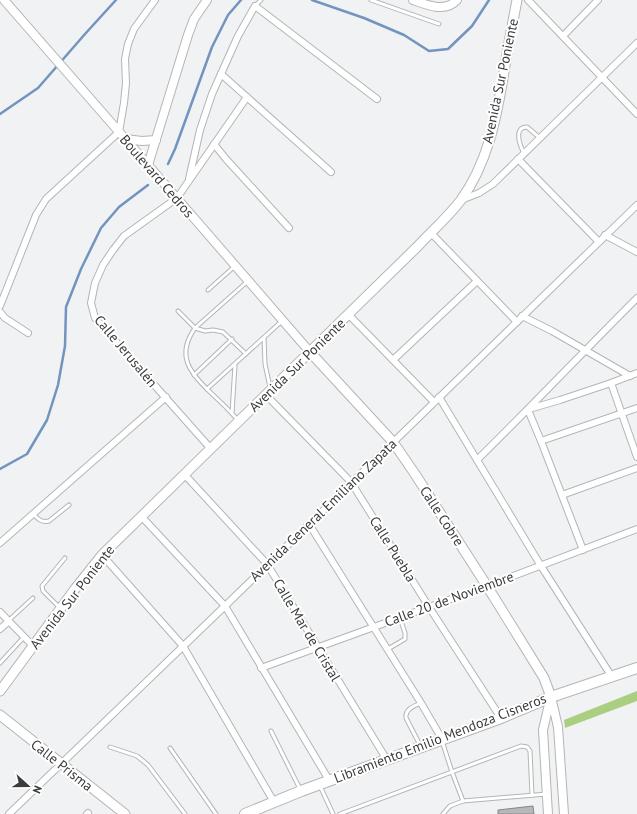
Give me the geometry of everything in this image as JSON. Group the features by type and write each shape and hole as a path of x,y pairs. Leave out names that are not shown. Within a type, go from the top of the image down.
{"main road":[{"name":"Avenida Sur Poniente","path":"0,691 102,555 431,233 461,200 472,183 482,162 496,119 517,0"},
{"name":"Calle Cobre","path":"310,352 393,442 416,474 544,678 551,697"},
{"name":"Libramiento Emilio Mendoza Cisneros","path":"245,814 329,780 501,718 551,697 637,668"},
{"name":"Calle Prisma","path":"0,715 125,814"}],"street":[{"name":"Boulevard Cedros","path":"4,0 178,198 310,352"},
{"path":"0,306 33,222 46,199 119,132 124,103 126,83 125,59 128,44 134,29 155,0"},
{"path":"148,164 188,35 194,19 207,0"},
{"path":"413,0 440,8 447,7 457,0"},
{"path":"528,0 637,114"},
{"path":"562,36 598,0"},
{"path":"188,183 200,130 212,94 238,36 255,6 377,99"},
{"path":"461,200 479,193 493,184 637,43"},
{"path":"221,74 331,172"},
{"path":"178,198 247,97"},
{"path":"125,139 142,141 156,140"},
{"path":"214,144 289,228"},
{"path":"518,159 599,242"},
{"name":"Calle Jerusalén","path":"178,198 124,236 103,265 95,283 91,303 95,318 211,449"},
{"name":"Avenida General Emiliano Zapata","path":"9,814 637,204"},
{"path":"431,233 516,322"},
{"path":"606,235 637,252"},
{"path":"393,360 477,280"},
{"path":"477,460 637,298"},
{"path":"0,312 5,318 28,333"},
{"path":"348,314 434,402"},
{"path":"522,316 630,376"},
{"path":"528,409 611,384 637,373"},
{"path":"611,384 637,457"},
{"name":"Calle Puebla","path":"268,392 352,482 429,607 501,718"},
{"path":"0,543 166,397"},
{"path":"439,397 541,566 612,677"},
{"path":"541,441 637,408"},
{"path":"528,409 583,550"},
{"path":"562,495 637,468"},
{"name":"Calle Mar de Cristal","path":"184,474 267,564 387,760"},
{"path":"141,516 224,606 329,780"},
{"path":"309,524 374,626 442,739"},
{"name":"Calle 20 de Noviembre","path":"261,668 487,586 637,529"},
{"path":"102,555 183,646 274,802"},
{"path":"0,612 33,646"},
{"path":"0,629 9,621"},
{"path":"551,697 558,727 564,814"},
{"path":"548,814 543,730 551,697"},
{"path":"547,794 562,792"}],"lane":[{"path":"255,6 261,0"},
{"path":"371,0 439,24"},
{"path":"524,153 518,139 520,130 528,127 540,138"},
{"path":"208,290 235,266"},
{"path":"239,421 194,375 188,365 186,345 195,328 248,281"},
{"path":"178,311 195,328 204,331 219,330 223,332 246,354"},
{"path":"208,389 282,321"},
{"path":"264,338 268,392"},
{"path":"194,375 232,339"},
{"path":"232,413 234,365"},
{"path":"33,514 39,520 45,522 49,521 69,506"},
{"path":"61,608 43,591 42,586 65,558"},
{"path":"9,621 33,598"},
{"path":"388,649 405,639 405,633 400,617"},
{"path":"0,663 24,636"},
{"path":"421,703 409,709 406,714 406,718 421,746"},
{"path":"271,731 301,791"},
{"path":"442,739 463,801"},
{"path":"340,814 522,746 528,748 530,751 532,795"},
{"path":"110,747 137,756 148,765 185,814"},
{"path":"170,748 216,814"},
{"path":"319,784 333,814"},
{"path":"444,814 450,806 463,801 547,794"}],"green space":[{"path":"637,691 637,701 565,728 564,720"}],"building":[{"path":"533,806 534,814 498,814 498,810"}],"waterway":[{"path":"0,114 38,88 116,0"},
{"path":"168,164 175,149 212,47 228,15 241,0"},
{"path":"312,0 364,18 404,35 429,51 448,49 472,26 489,0"},
{"path":"0,469 27,454 47,420 58,385 65,346 66,307 81,269 101,228 119,207 148,185"}]}
